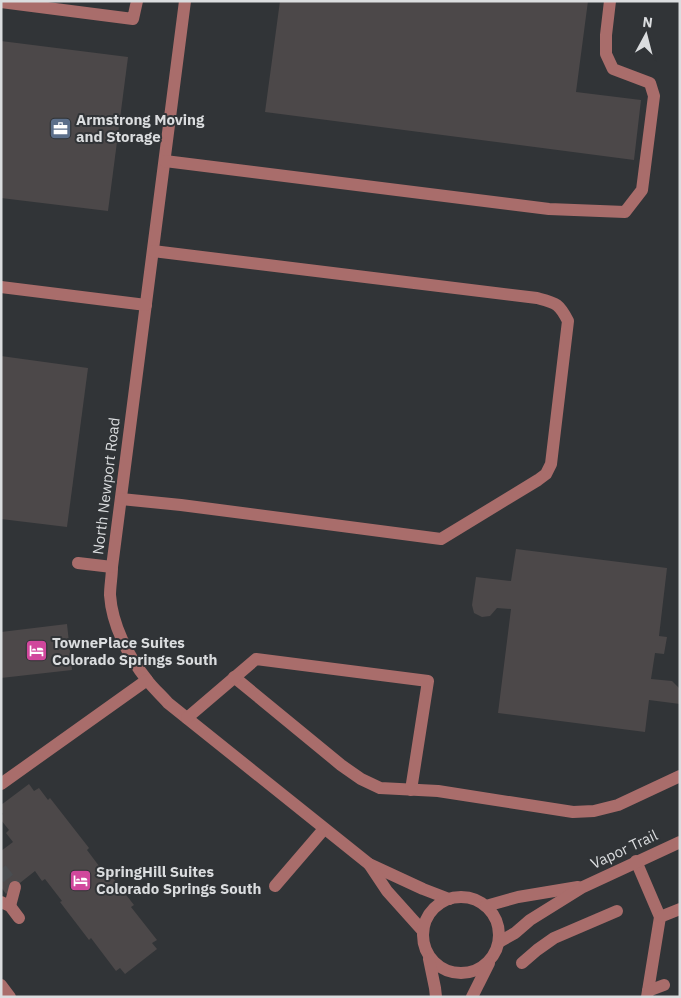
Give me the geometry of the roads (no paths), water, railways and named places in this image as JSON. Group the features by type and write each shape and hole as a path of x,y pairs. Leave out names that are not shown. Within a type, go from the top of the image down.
{"street":[{"path":"1,2 133,19 137,1"},
{"name":"North Newport Road","path":"185,1 112,567 110,595 120,636 147,680 168,703 324,829 369,864 449,898"},
{"path":"164,160 548,209 626,212 642,190 654,96 650,83 613,69 606,54 610,1"},
{"path":"120,499 181,505 442,539 538,480 546,474 551,464 568,321 562,309 554,302 527,297 153,251"},
{"path":"1,287 146,305"},
{"path":"78,563 112,567"},
{"path":"187,718 256,659 428,681 411,790"},
{"path":"234,678 341,765 361,779 380,788 438,791 573,812 594,811 618,805 680,776"},
{"path":"1,784 147,680"},
{"path":"275,886 324,829"},
{"name":"Vapor Trail","path":"499,942 583,887 680,842"},
{"path":"636,861 660,917 648,994"},
{"name":"North Newport Road","path":"369,864 387,891 422,930"},
{"path":"15,887 6,904 19,918"},
{"name":"Vapor Trail","path":"486,906 518,897 583,887"},
{"path":"436,997 436,988 423,944 422,930 428,915 437,905 449,898 463,897 474,899 486,906 495,916 499,929 499,942 472,997"},
{"path":"660,917 680,909"},
{"path":"522,963 554,938 617,911"},
{"path":"428,956 437,966 454,974 474,972 491,960"},
{"path":"1,984 10,997"},
{"path":"648,994 664,985"}],"tunnel":[{"path":"1,869 15,887"}],"place":[{"name":"Armstrong Moving and Storage","path":"60,128"},
{"name":"TownePlace Suites Colorado Springs South","path":"36,651"},
{"name":"SpringHill Suites Colorado Springs South","path":"80,880"}]}
